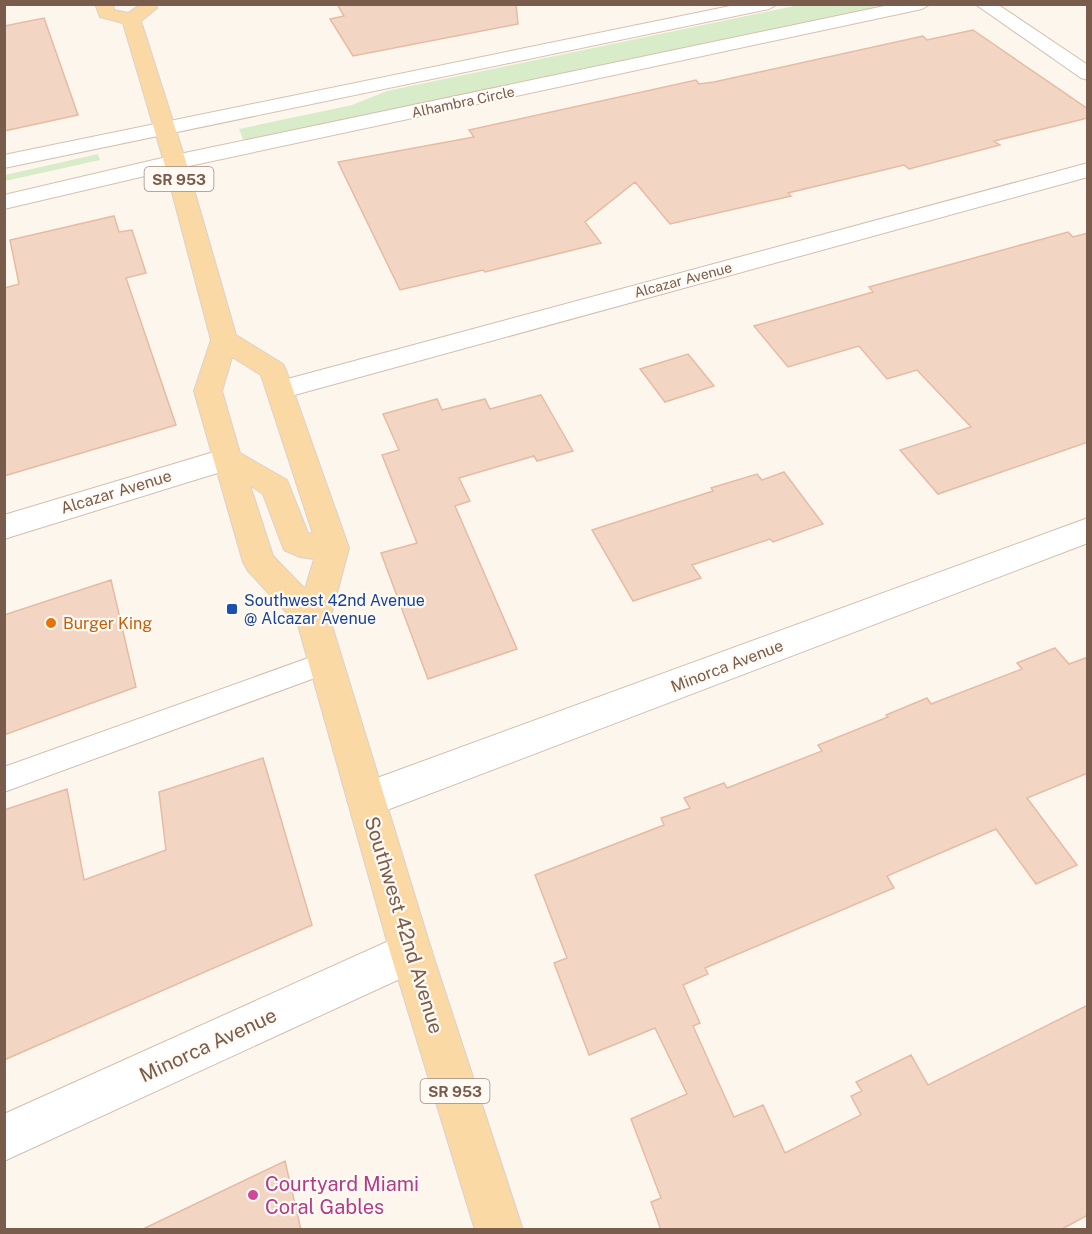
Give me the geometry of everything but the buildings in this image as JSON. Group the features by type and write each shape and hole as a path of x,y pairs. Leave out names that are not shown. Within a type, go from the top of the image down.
{"main road":[{"name":"SR 953","path":"104,4 106,13 142,9 164,128 224,340"},
{"path":"224,340 273,370 333,548 313,619"},
{"name":"Southwest 42nd Avenue","path":"224,340 208,391 227,459 259,562 313,619 411,952 499,1230"},
{"path":"227,459 276,488 295,541 300,545 333,548"}],"street":[{"path":"4,162 769,4"},
{"name":"Alhambra Circle","path":"4,202 175,162 922,4"},
{"path":"984,4 1088,75"},
{"name":"Alcazar Avenue","path":"280,390 1088,170"},
{"name":"Alcazar Avenue","path":"4,527 227,459"},
{"name":"Minorca Avenue","path":"366,801 1088,530"},
{"name":"Minorca Avenue","path":"4,1138 411,952"}],"lane":[{"path":"4,780 325,663"}],"green space":[{"path":"799,5 894,5 244,142 239,129 352,105 387,91"},
{"path":"98,154 100,160 5,181 5,175"}],"place":[{"name":"Southwest 42nd Avenue @ Alcazar Avenue","path":"232,609"},
{"name":"Burger King","path":"51,623"},
{"name":"Courtyard Miami Coral Gables","path":"253,1195"}]}
